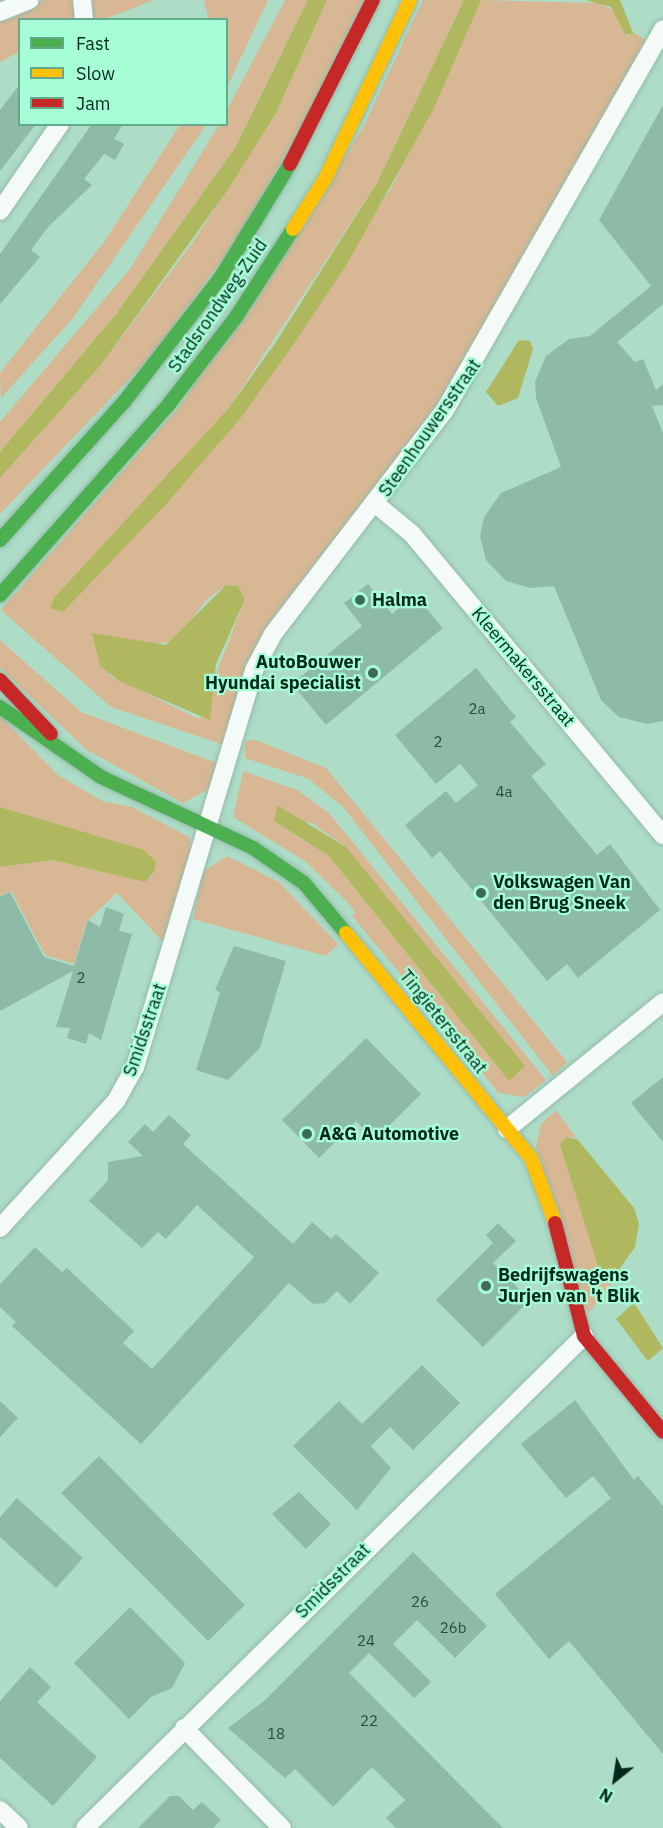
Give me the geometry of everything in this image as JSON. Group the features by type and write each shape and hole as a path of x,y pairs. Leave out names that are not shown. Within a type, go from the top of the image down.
{"main road":[{"name":"Stadsrondweg-Zuid","path":"0,540 131,394 221,277 311,130 373,0"},
{"name":"Stadsrondweg-Zuid","path":"0,595 162,413 236,317 325,179 410,0"},
{"name":"Tingietersstraat","path":"0,680 41,720 63,752"},
{"name":"Tingietersstraat","path":"0,707 101,777 209,827 304,883 531,1158 548,1194 584,1336 663,1432"}],"street":[{"path":"0,12 30,0"},
{"path":"82,0 84,18"},
{"name":"Steenhouwersstraat","path":"209,827 254,670 268,643 377,505 489,341 663,29"},
{"path":"0,211 59,126"},
{"name":"Kleermakersstraat","path":"377,505 412,534 663,835"},
{"name":"Smidsstraat","path":"0,1228 126,1084 209,827"},
{"path":"507,1129 663,1002"},
{"name":"Smidsstraat","path":"85,1828 584,1336"},
{"path":"184,1728 282,1828"},
{"path":"0,1810 20,1828"}],"shaded area":[{"path":"45,0 74,0 77,18 18,18 18,53 0,62 0,18"},
{"path":"91,0 154,0 107,18 93,18"},
{"path":"204,0 268,0 228,85 228,18 209,18"},
{"path":"285,0 308,0 235,148 117,313 0,452 0,422 130,269 218,126 228,126 228,108"},
{"path":"308,0 327,0 275,115 229,188 101,365 0,478 0,452 117,313 235,148"},
{"path":"327,0 364,0 335,68 235,242 151,356 0,514 0,478 101,365 193,242 275,115"},
{"path":"423,0 464,0 378,181 228,409 63,612 240,419 391,188 481,0 598,3 615,11 628,37 635,33 646,40 507,294 417,436 314,567 224,745 111,707 1,610 180,406 363,128","holes":["226,585 238,586 245,599 199,719 109,675 147,645 176,641 206,600"]},
{"path":"464,0 481,0 434,108 347,264 289,351 240,419 168,502 63,612 50,608 54,598 228,409 276,342 378,181"},
{"path":"586,0 620,0 634,35 625,34 611,7"},
{"path":"179,126 205,126 73,318 1,398 0,373 104,242"},
{"path":"519,340 530,341 533,349 518,398 498,406 486,392"},
{"path":"226,585 238,586 245,599 216,664 210,720 121,682 100,666 92,633 166,645"},
{"path":"0,640 81,712 219,764 209,789 183,803 87,750 0,668"},
{"path":"0,716 58,775 102,801 132,807 189,837 192,849 165,944 117,893 87,921 74,964 45,955 11,891 0,896 0,867 53,860 135,879 150,878 156,862 0,807"},
{"path":"256,740 326,768 567,1062 553,1076 343,807 309,779 245,758 245,741"},
{"path":"243,771 297,790 329,813 546,1080 524,1097 499,1093 352,916 356,913 346,901 305,861 233,817","holes":["274,821 312,823 346,847 509,1081 329,856"]},
{"path":"277,805 346,847 525,1066 509,1081 329,856 274,821"},
{"path":"0,807 144,850 156,862 155,870 145,882 53,860 0,867"},
{"path":"227,856 279,882 338,944 326,956 193,919 203,872"},
{"path":"556,1110 578,1140 571,1136 615,1275 623,1270 588,1314 536,1147 541,1124"},
{"path":"566,1137 578,1140 634,1208 639,1224 635,1247 615,1275 599,1269 560,1145"},
{"path":"634,1303 663,1348 648,1361 616,1319"}],"building":[{"path":"18,87 18,126 34,126 0,171 0,110"},
{"path":"663,105 663,304 617,342 635,362 643,359 656,390 663,384 663,405 652,406 663,433 663,721 647,724 619,717 601,700 554,586 530,588 506,581 486,560 480,536 484,517 501,493 561,467 536,398 535,382 546,356 569,339 590,336 651,286 599,220"},
{"path":"91,126 122,126 114,139 124,144 115,160 104,154 84,179 92,185 48,227 31,250 40,257 0,304 0,254"},
{"path":"368,584 392,614 415,595 443,628 326,725 292,684 362,626 344,603"},
{"path":"476,668 516,717 510,722 546,764 531,776 597,855 610,844 660,910 578,978 567,964 547,981 440,851 432,858 405,825 446,791 456,803 478,785 460,764 436,784 395,735"},
{"path":"10,892 44,957 74,966 88,920 100,927 106,907 124,914 119,931 132,934 101,1040 89,1033 86,1044 67,1038 70,1028 56,1027 73,971 0,1011 0,897"},
{"path":"234,946 286,961 260,1048 228,1080 196,1070 220,992 215,990"},
{"path":"366,1038 421,1094 375,1140 356,1121 319,1158 282,1120"},
{"path":"663,1077 663,1142 631,1103"},
{"path":"169,1115 191,1135 183,1144 293,1244 312,1222 331,1239 336,1234 379,1273 350,1304 337,1291 325,1303 313,1304 289,1283 141,1444 12,1326 16,1322 0,1307 0,1284 35,1247 62,1272 67,1268 134,1331 123,1343 152,1369 254,1257 197,1205 166,1239 158,1232 142,1248 89,1201 108,1180 108,1162 143,1156 128,1142 145,1124 153,1132"},
{"path":"498,1223 516,1241 493,1263 530,1300 483,1347 436,1300 493,1243 486,1235"},
{"path":"422,1365 460,1403 413,1450 390,1427 371,1446 391,1468 357,1510 293,1446 339,1401 362,1424"},
{"path":"575,1400 634,1480 638,1476 663,1506 663,1754 569,1641 549,1659 495,1594 611,1498 593,1476 566,1498 521,1444"},
{"path":"0,1401 18,1418 0,1437"},
{"path":"99,1456 245,1605 208,1641 61,1493"},
{"path":"299,1492 331,1524 306,1549 272,1514"},
{"path":"17,1498 83,1558 56,1588 0,1537 0,1517"},
{"path":"413,1552 487,1626 455,1658 417,1620 393,1644 431,1682 414,1698 369,1653 349,1673 503,1828 396,1828 386,1818 405,1800 372,1767 333,1807 295,1769 285,1778 228,1728 264,1701"},
{"path":"130,1607 185,1663 172,1688 151,1697 129,1719 74,1663"},
{"path":"30,1667 51,1687 37,1702 97,1757 53,1806 0,1758 0,1701"},
{"path":"170,1796 179,1796 193,1810 202,1802 221,1820 213,1828 138,1828"}],"traffic: fast":[{"path":"0,540 124,402 221,277 290,164"},
{"path":"0,595 169,404 236,317 293,229"},
{"path":"0,707 101,777 253,848 304,883 346,933"}],"traffic: slow":[{"path":"293,229 325,179 410,0"},
{"path":"346,933 531,1158 555,1223"}],"traffic: jam":[{"path":"290,164 373,0"},
{"path":"0,680 51,734"},
{"path":"555,1223 584,1336 663,1432"}],"place":[{"name":"Halma","path":"360,600"},
{"name":"AutoBouwer Hyundai specialist","path":"373,673"},
{"name":"Volkswagen Van den Brug Sneek","path":"481,893"},
{"name":"A&G Automotive","path":"307,1134"},
{"name":"Bedrijfswagens Jurjen van 't Blik","path":"486,1286"}]}
